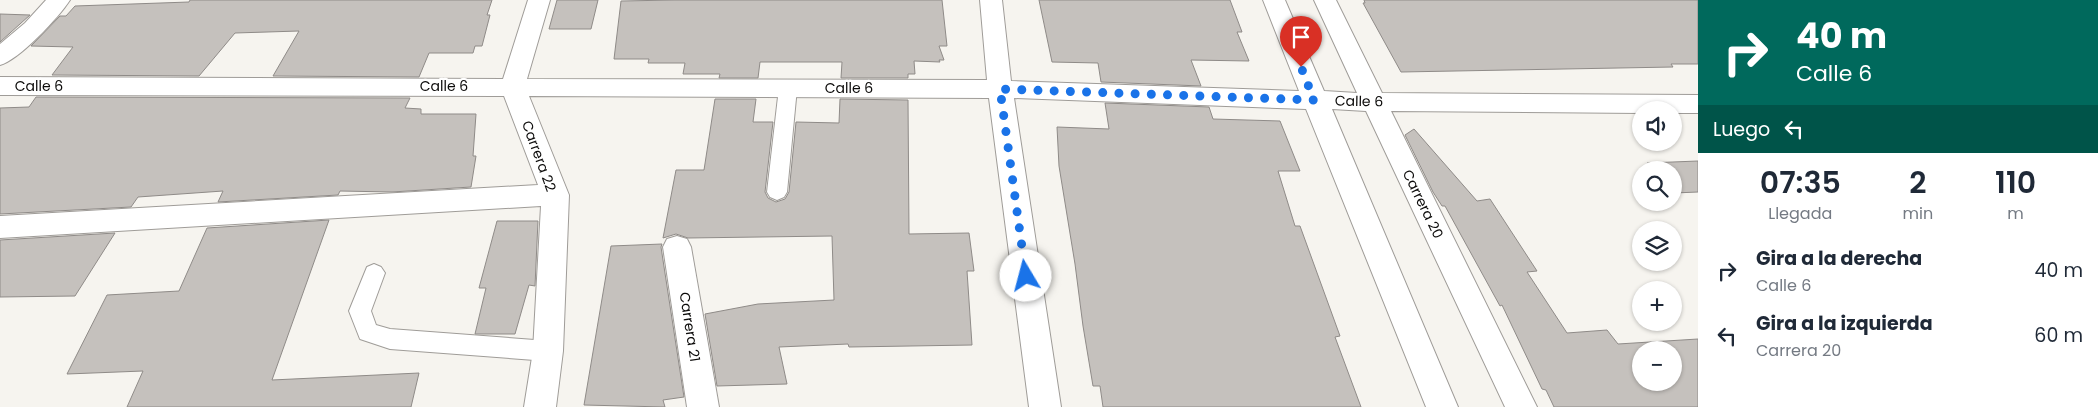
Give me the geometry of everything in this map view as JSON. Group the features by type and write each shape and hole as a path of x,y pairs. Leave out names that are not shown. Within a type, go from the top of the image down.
{"street":[{"path":"0,57 34,28 59,0"},
{"path":"513,86 539,0"},
{"path":"991,0 1000,89 1045,407"},
{"path":"1274,0 1442,407"},
{"name":"Carrera 20","path":"1325,0 1522,407"},
{"name":"Calle 6","path":"0,86 513,86 1000,89 1374,102 1698,104"},
{"name":"Carrera 22","path":"513,86 555,195 548,351 540,407"},
{"path":"0,227 555,195"},
{"name":"Carrera 21","path":"676,247 703,407"}],"lane":[{"path":"777,192 788,88"},
{"path":"374,273 360,311 368,332 390,339 548,351"}],"building":[{"path":"190,0 492,0 487,15 490,15 482,46 475,46 473,53 429,53 419,77 273,76 299,31 235,33 199,76 52,75 73,47 31,46 60,16 66,16 75,6 189,2"},
{"path":"557,0 598,0 591,29 549,29"},
{"path":"942,0 947,46 939,46 944,60 939,60 940,62 914,61 915,74 908,74 908,78 841,78 842,62 760,62 758,78 719,78 720,74 683,74 685,63 648,63 649,59 614,59 621,1"},
{"path":"1039,0 1230,0 1242,32 1237,32 1249,61 1191,60 1201,86 1101,82 1098,63 1052,62"},
{"path":"1364,0 1698,0 1698,64 1671,64 1673,67 1401,72 1363,3 1365,3"},
{"path":"0,14 30,15 0,42"},
{"path":"36,97 410,98 405,108 421,109 421,114 476,114 473,156 476,156 471,187 392,192 340,191 338,195 218,202 223,191 138,197 131,207 0,214 0,108 29,107"},
{"path":"715,99 756,99 753,122 773,122 765,192 768,198 776,202 785,199 789,192 796,122 839,123 840,99 908,100 909,234 969,233 974,271 967,271 972,345 849,347 848,344 779,347 787,384 717,386 705,314 758,304 834,300 832,236 688,238 676,234 663,238 676,170 704,170"},
{"path":"1105,103 1209,107 1213,119 1280,121 1300,171 1278,171 1295,226 1300,226 1340,336 1335,337 1361,407 1103,407 1100,386 1093,386 1083,326 1059,166 1057,127 1109,129"},
{"path":"1414,129 1477,201 1490,199 1537,271 1527,272 1567,333 1607,330 1618,344 1632,343 1632,391 1682,391 1682,341 1666,341 1698,339 1698,407 1554,407 1546,390 1542,389 1502,305 1500,306 1445,206 1442,206 1433,192 1405,135"},
{"path":"1698,161 1698,192 1682,193 1682,162"},
{"path":"329,220 272,380 419,373 411,407 127,407 143,371 67,374 107,295 179,291 207,228"},
{"path":"497,221 538,221 535,286 529,285 515,334 475,334 486,288 479,288"},
{"path":"115,233 75,296 0,297 0,240"},
{"path":"662,244 684,397 663,400 665,407 584,405 611,246"}],"route":[{"path":"1026,276 1000,89 1314,100 1301,67"}]}
